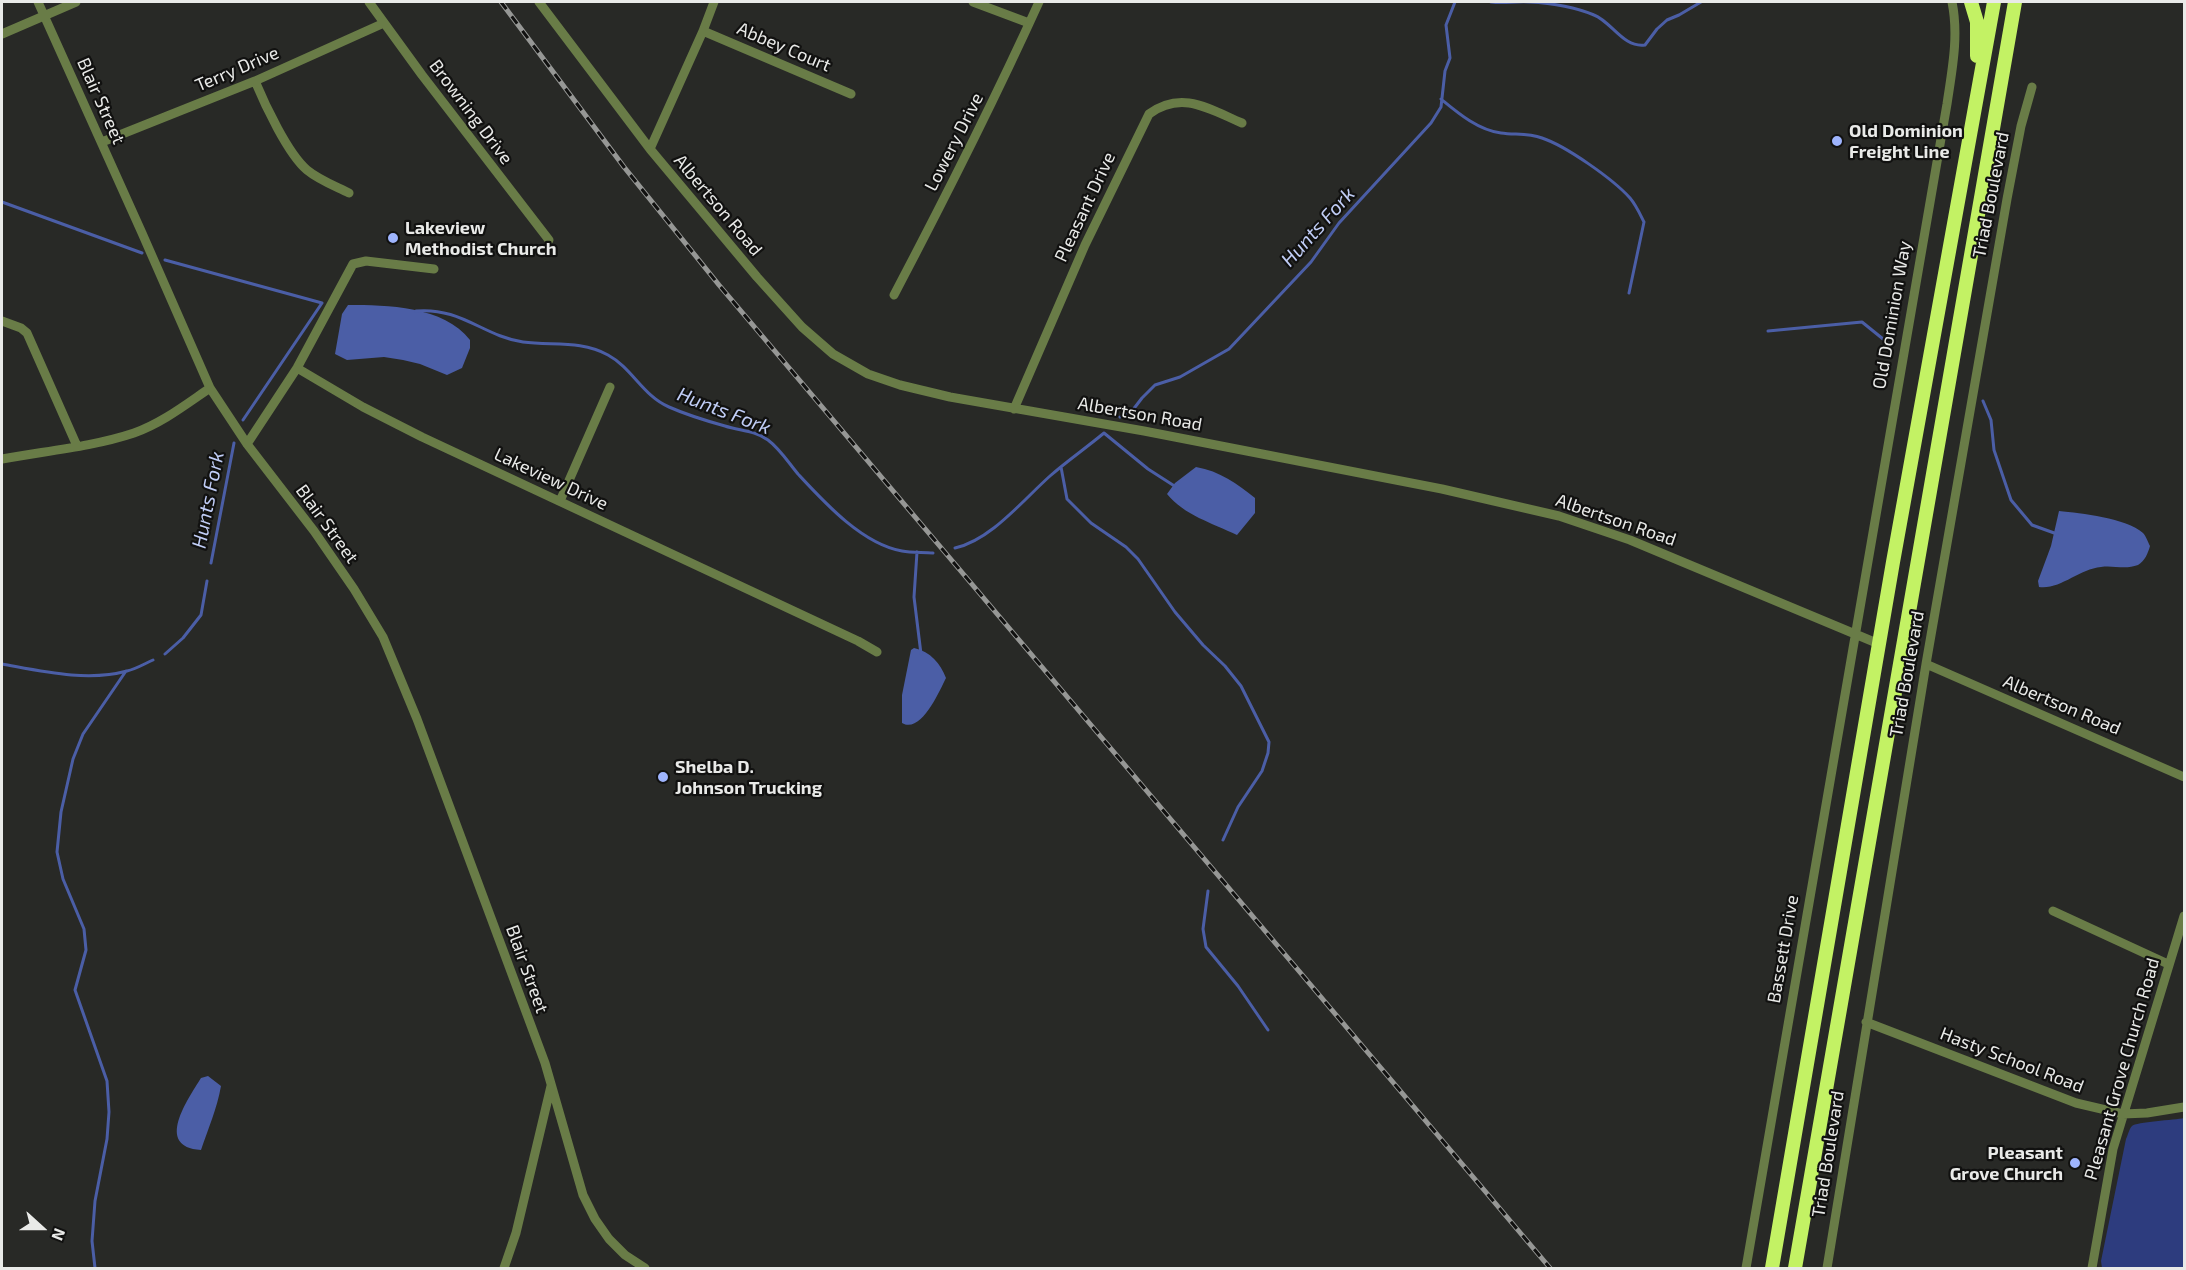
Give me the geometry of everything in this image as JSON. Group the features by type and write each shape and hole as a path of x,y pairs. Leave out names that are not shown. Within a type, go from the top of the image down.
{"highway":[{"path":"1966,153 1978,48 1977,22 1971,2"},
{"path":"1772,1269 1879,644 1994,2"},
{"path":"1795,1269 2015,2"},
{"path":"2008,47 2022,2"}],"street":[{"name":"Blair Street","path":"38,2 210,388 247,444 314,531 354,589 383,637 417,719 552,1084 583,1196 609,1239 625,1255 645,1269"},
{"path":"2,34 76,2"},
{"name":"Browning Drive","path":"369,2 549,240"},
{"name":"Albertson Road","path":"539,2 650,149 757,277 802,327 833,354 868,374 900,385 1014,409 1144,431 1477,496 1559,516 1630,540 1879,644"},
{"path":"650,149 714,2"},
{"path":"973,2 1029,23"},
{"name":"Lowery Drive","path":"894,295 966,157 1039,2"},
{"name":"Old Dominion Way","path":"1854,635 1947,104 1956,31 1952,2"},
{"name":"Terry Drive","path":"102,142 255,81 384,23"},
{"name":"Abbey Court","path":"703,31 851,94"},
{"path":"255,81 269,113 306,170 349,193"},
{"name":"Triad Boulevard","path":"1827,1269 1926,664 2007,200 2021,126 2032,87"},
{"name":"Pleasant Drive","path":"1014,409 1085,245 1149,114 1163,105 1184,102 1204,106 1242,123"},
{"path":"247,444 297,368 353,264 366,261 434,269"},
{"path":"2,321 21,328 27,333 77,446"},
{"name":"Lakeview Drive","path":"297,368 363,407 422,437 848,636 877,652"},
{"path":"560,501 610,387"},
{"path":"2,459 114,438 149,426 210,388"},
{"name":"Bassett Drive","path":"1746,1269 1854,635"},
{"name":"Albertson Road","path":"1926,664 2184,777"},
{"path":"2052,911 2168,964"},
{"name":"Pleasant Grove Church Road","path":"2092,1269 2102,1206 2123,1114 2184,915"},
{"name":"Hasty School Road","path":"1866,1022 2076,1103 2123,1114 2184,1107"},
{"path":"504,1269 516,1233 552,1084"}],"shaded area":[{"path":"348,305 397,307 430,314 445,320 470,340 470,348 462,368 447,375 403,360 384,357 347,360 335,354 342,314"},
{"path":"1196,467 1220,475 1255,498 1255,513 1237,535 1190,513 1167,494 1175,483"},
{"path":"2059,511 2103,517 2135,528 2144,534 2150,546 2146,557 2138,565 2093,569 2062,583 2039,587 2038,581 2051,546"},
{"path":"914,648 934,659 946,678 928,710 916,723 909,725 902,723 902,695 911,650"},
{"path":"208,1076 221,1086 201,1150 187,1147 179,1140 177,1131 178,1121 189,1098 201,1078"},
{"path":"2184,1118 2184,1268 2102,1268 2101,1261 2130,1129 2141,1123"}],"waterway":[{"name":"Hunts Fork","path":"1120,417 1132,411 1155,385 1180,377 1229,349 1311,262 1339,223 1431,123 1441,107 1445,71 1450,58 1446,25 1455,2"},
{"name":"Hunts Fork","path":"1491,2 1537,3 1579,10 1600,18 1624,39 1637,45 1645,45 1667,20 1701,2"},
{"path":"1441,99 1454,110 1484,128 1501,133 1537,136 1552,142 1576,155 1630,198 1644,222 1629,293"},
{"path":"2,202 142,253"},
{"path":"165,260 322,303 243,420"},
{"name":"Hunts Fork","path":"416,311 446,313 509,339 577,345 598,350 624,367 652,396 669,407 704,420 752,432 768,440 832,509 858,531 887,547 902,551 933,553"},
{"path":"1768,331 1862,322 1888,343"},
{"path":"1983,401 1991,420 1994,450 2011,500 2032,525 2057,534"},
{"name":"Hunts Fork","path":"955,548 968,544 994,528 1050,476 1104,433 1148,469 1176,487"},
{"name":"Hunts Fork","path":"211,563 234,443"},
{"path":"1061,467 1067,499 1091,523 1126,547 1138,559 1175,612 1241,686 1269,742 1262,771 1238,807 1223,840"},
{"path":"917,552 914,597 921,654"},
{"name":"Hunts Fork","path":"165,654 183,638 201,615 207,581"},
{"name":"Hunts Fork","path":"2,664 32,670 96,676 130,670 153,660"},
{"path":"95,1268 92,1241 95,1201 107,1139 109,1112 107,1081 75,990 86,950 84,929 63,879 57,852 61,812 73,759 83,734 126,671"},
{"path":"1208,891 1203,929 1206,947 1238,986 1268,1030"}],"railway":[{"path":"501,2 624,167 719,285 1550,1268"}],"place":[{"name":"Old Dominion Freight Line","path":"1837,141"},
{"name":"Lakeview Methodist Church","path":"393,238"},
{"name":"Shelba D. Johnson Trucking","path":"663,777"},
{"name":"Pleasant Grove Church","path":"2075,1163"}]}
